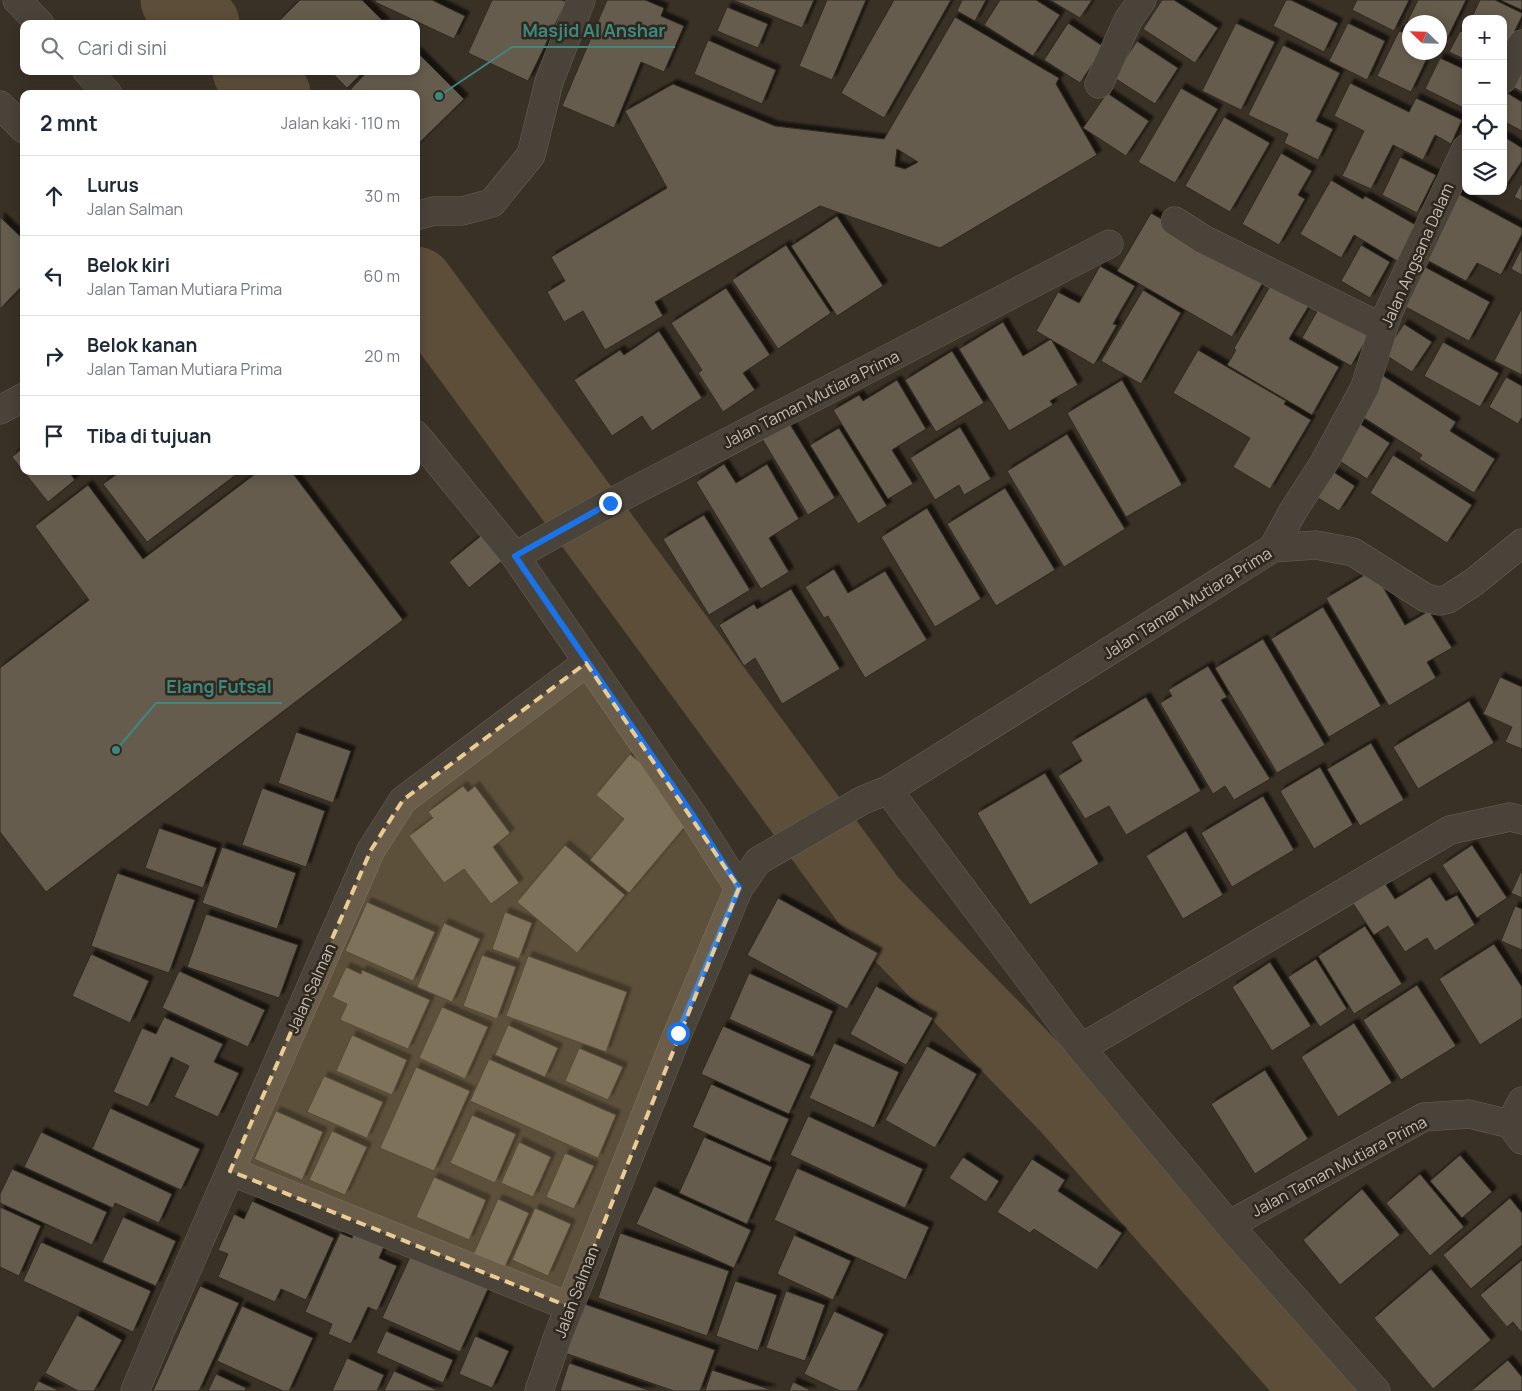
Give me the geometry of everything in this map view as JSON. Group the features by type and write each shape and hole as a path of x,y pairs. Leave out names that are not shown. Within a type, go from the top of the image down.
{"street":[{"path":"17,0 36,20"},
{"path":"420,215 434,211 462,211 492,203 531,155 549,82 581,0"},
{"path":"1099,84 1128,20 1142,0"},
{"path":"1507,72 1522,44"},
{"path":"90,75 104,90"},
{"path":"0,105 20,125"},
{"name":"Jalan Angsana Dalam","path":"1273,548 1293,511 1324,463 1365,388 1388,312 1466,150"},
{"path":"1175,221 1203,239 1383,328"},
{"name":"Jalan Taman Mutiara Prima","path":"515,556 610,503 1109,244"},
{"path":"0,410 20,399"},
{"path":"420,440 515,556 694,817 739,888"},
{"name":"Jalan Taman Mutiara Prima","path":"739,888 758,860 863,800 888,790 1273,548 1316,545 1353,552 1426,598 1439,601 1448,599 1474,582 1522,543"},
{"name":"Jalan Salman","path":"136,1391 166,1315 371,850 403,800 586,662"},
{"name":"Jalan Taman Mutiara Prima","path":"888,790 1081,1048 1229,1225 1376,1391"},
{"path":"1081,1048 1450,830 1510,817 1522,820"},
{"name":"Jalan Salman","path":"539,1391 570,1307 678,1033 739,888"},
{"name":"Jalan Taman Mutiara Prima","path":"1229,1225 1424,1117 1469,1114 1518,1122"},
{"path":"230,1172 570,1307"}],"highlighted area":[{"path":"586,663 739,888 570,1307 230,1171 371,850 403,800"}],"building":[{"path":"300,0 362,0 382,20 280,20"},
{"path":"376,0 432,0 465,16 454,39 420,23 420,20 413,20 375,2"},
{"path":"492,0 562,0 566,2 528,81 468,53"},
{"path":"607,0 645,0 664,8 661,16 684,26 664,72 641,62 614,128 562,106"},
{"path":"733,0 814,0 802,28"},
{"path":"827,0 866,0 832,80 799,66"},
{"path":"894,0 951,0 884,118 841,93"},
{"path":"962,0 986,0 975,21 957,11"},
{"path":"1000,0 1036,0 1060,15 1033,56 984,25"},
{"path":"1050,0 1092,0 1080,18"},
{"path":"1162,0 1174,0 1218,28 1195,63 1143,29"},
{"path":"1286,0 1291,0 1338,23 1324,52 1273,26"},
{"path":"1357,0 1409,0 1394,31 1352,10"},
{"path":"1418,0 1466,0 1447,39 1447,15 1410,15"},
{"path":"1480,0 1495,0 1522,13 1508,45 1507,15 1473,15"},
{"path":"1522,0 1522,10 1502,1"},
{"path":"727,7 768,24 758,48 717,31"},
{"path":"955,17 1059,78 1056,84 1097,155 940,248 820,206 655,302 663,316 605,350 583,311 564,322 547,292 565,281 551,257 667,188 625,111 673,84 775,126 884,139","holes":["897,149 918,162 905,169 895,166"]},
{"path":"1068,23 1104,47 1080,83 1044,60"},
{"path":"1236,23 1275,42 1241,110 1202,91"},
{"path":"1348,23 1385,41 1367,80 1329,61"},
{"path":"1399,31 1402,32 1402,60 1426,60 1411,92 1377,76"},
{"path":"1460,31 1462,32 1462,58 1449,52"},
{"path":"708,40 776,70 762,104 694,74"},
{"path":"1137,41 1178,68 1155,104 1113,77"},
{"path":"1283,45 1340,73 1316,121 1333,129 1318,160 1284,143 1288,134 1248,115"},
{"path":"1522,54 1522,92 1507,84"},
{"path":"420,55 464,99 420,142 420,90 350,90 364,75 420,75"},
{"path":"1439,60 1444,60 1462,68 1462,107 1425,89"},
{"path":"334,75 360,75 347,88"},
{"path":"1350,83 1409,112 1416,98 1462,120 1451,144 1435,135 1423,160 1393,145 1371,189 1342,176 1364,131 1334,116"},
{"path":"1181,88 1218,109 1175,183 1138,162"},
{"path":"1107,93 1149,121 1126,156 1083,128"},
{"path":"1507,93 1522,102 1522,131 1507,123"},
{"path":"1224,117 1270,143 1230,212 1185,186"},
{"path":"1507,139 1522,148 1522,161 1507,184"},
{"path":"1281,153 1312,171 1298,195 1305,199 1279,245 1242,224"},
{"path":"1400,157 1436,175 1417,213 1382,195"},
{"path":"1331,180 1363,199 1365,196 1419,227 1399,262 1354,235 1341,258 1300,234"},
{"path":"1522,182 1522,201 1514,197"},
{"path":"1457,193 1522,228 1522,234 1501,275 1477,263 1466,281 1425,259"},
{"path":"1151,213 1265,279 1232,337 1117,271"},
{"path":"837,216 883,286 837,316 791,246"},
{"path":"0,217 20,236 20,288 0,309"},
{"path":"786,245 831,313 778,349 732,280"},
{"path":"1361,245 1390,262 1370,298 1341,281"},
{"path":"1522,248 1522,275 1511,269"},
{"path":"1100,266 1135,286 1113,324 1117,325 1094,365 1036,331 1058,292 1079,303"},
{"path":"1425,267 1490,302 1469,341 1404,306"},
{"path":"1272,283 1310,304 1289,339 1339,367 1312,415 1227,365 1236,350 1234,348"},
{"path":"726,288 770,355 743,373 755,390 723,412 698,373 702,370 671,323"},
{"path":"1143,290 1181,313 1141,384 1101,361"},
{"path":"1323,301 1372,330 1351,366 1302,338"},
{"path":"1522,308 1522,375 1494,361"},
{"path":"1003,322 1023,356 1051,339 1078,385 1050,401 1053,405 1009,431 959,349"},
{"path":"1404,324 1432,342 1412,372 1384,354"},
{"path":"659,331 702,398 652,431 642,416 612,436 574,380 620,350 624,355"},
{"path":"1443,342 1499,373 1480,407 1424,376"},
{"path":"1198,350 1286,401 1284,404 1311,420 1270,489 1233,467 1250,438 1173,393"},
{"path":"952,351 984,403 936,432 905,380"},
{"path":"1382,375 1456,422 1450,431 1495,459 1474,493 1419,459 1422,455 1358,414"},
{"path":"1506,377 1522,386 1522,417 1518,424 1489,407"},
{"path":"897,380 926,429 892,450 913,484 888,499 833,410 859,395 863,401"},
{"path":"1122,380 1182,485 1126,517 1067,413"},
{"path":"1354,420 1390,443 1367,479 1332,456"},
{"path":"788,421 835,498 808,515 761,437"},
{"path":"960,427 991,479 964,495 959,485 935,500 910,458"},
{"path":"839,428 887,506 858,524 810,445"},
{"path":"1067,434 1125,529 1064,567 1007,471"},
{"path":"20,450 20,467 12,457"},
{"path":"1393,455 1472,505 1447,543 1370,493"},
{"path":"724,464 736,483 767,464 799,519 769,538 789,572 761,589 696,482"},
{"path":"1323,465 1355,486 1339,511 1307,491"},
{"path":"26,475 71,475 75,480 48,502"},
{"path":"115,475 236,475 147,542 103,484"},
{"path":"254,475 294,475 403,620 46,892 0,832 0,668 89,600 35,526 88,485 143,559"},
{"path":"1005,488 1055,570 996,606 947,524"},
{"path":"927,508 981,599 935,627 881,537"},
{"path":"704,515 750,590 709,615 663,539"},
{"path":"482,535 502,561 469,588 449,562"},
{"path":"834,569 848,593 885,571 927,640 865,678 828,616 824,618 805,587"},
{"path":"1373,570 1405,625 1429,611 1452,648 1427,662 1436,678 1389,706 1326,598"},
{"path":"791,589 840,669 782,704 755,658 744,666 719,625 754,604 757,609"},
{"path":"1323,607 1381,706 1329,737 1271,639"},
{"path":"1263,639 1325,745 1277,773 1215,668"},
{"path":"1208,666 1227,697 1221,700 1270,779 1234,800 1225,786 1213,794 1160,703 1172,696 1168,690"},
{"path":"1500,677 1522,687 1522,749 1505,742 1512,727 1483,714"},
{"path":"1146,697 1201,791 1126,835 1109,806 1085,819 1058,776 1082,761 1071,742"},
{"path":"1469,701 1494,743 1418,789 1393,747"},
{"path":"296,732 351,751 333,803 278,783"},
{"path":"1371,743 1404,800 1360,826 1327,769"},
{"path":"630,754 679,796 693,817 629,893 590,860 624,819 596,795"},
{"path":"1320,767 1353,825 1314,849 1280,791"},
{"path":"1045,773 1099,864 1030,905 977,813"},
{"path":"463,786 468,792 475,786 510,833 493,847 519,883 491,904 464,869 444,883 409,836 433,818 428,812"},
{"path":"262,788 325,811 306,867 242,845"},
{"path":"1263,796 1294,850 1232,887 1201,833"},
{"path":"159,828 217,848 203,888 145,868"},
{"path":"1186,831 1223,895 1183,919 1146,856"},
{"path":"565,845 625,895 577,953 517,902"},
{"path":"1472,845 1507,898 1477,918 1442,865"},
{"path":"222,847 296,873 277,929 202,903"},
{"path":"1522,869 1522,898 1511,893"},
{"path":"117,873 195,900 169,973 91,946"},
{"path":"1430,877 1446,901 1457,895 1475,925 1435,951 1427,938 1405,952 1388,926 1374,935 1352,902 1384,882 1395,899"},
{"path":"778,898 878,953 847,1009 747,955"},
{"path":"367,902 435,932 413,981 345,951"},
{"path":"1515,906 1522,909 1522,950 1501,941"},
{"path":"505,912 532,923 519,959 492,949"},
{"path":"206,914 298,945 279,998 187,967"},
{"path":"444,923 480,939 452,1002 417,987"},
{"path":"1365,926 1402,984 1354,1014 1318,956"},
{"path":"1494,944 1522,987 1522,1018 1480,1045 1439,979"},
{"path":"91,954 149,981 130,1023 72,996"},
{"path":"482,955 516,967 497,1019 463,1006"},
{"path":"528,956 627,992 606,1052 506,1016"},
{"path":"1316,959 1347,1009 1320,1027 1288,977"},
{"path":"1270,962 1311,1026 1272,1051 1232,987"},
{"path":"346,967 361,974 362,970 430,1000 408,1049 340,1020 347,1004 332,997"},
{"path":"179,971 265,1010 248,1047 162,1008"},
{"path":"749,973 833,1011 813,1057 729,1019"},
{"path":"1417,985 1456,1046 1401,1080 1363,1020"},
{"path":"876,986 933,1018 906,1065 850,1034"},
{"path":"442,1007 488,1027 465,1079 419,1058"},
{"path":"164,1017 223,1044 214,1062 239,1073 218,1117 174,1097 189,1066 171,1057 148,1107 113,1092 142,1028 156,1034"},
{"path":"1354,1023 1392,1083 1338,1117 1301,1057"},
{"path":"508,1025 558,1048 545,1077 495,1055"},
{"path":"723,1026 811,1065 789,1114 701,1074"},
{"path":"352,1035 407,1060 392,1095 336,1071"},
{"path":"834,1043 899,1072 874,1128 809,1098"},
{"path":"927,1046 977,1074 935,1148 885,1120"},
{"path":"579,1048 623,1067 608,1100 565,1081"},
{"path":"489,1059 616,1115 598,1158 470,1101"},
{"path":"416,1067 470,1091 434,1171 380,1148"},
{"path":"1265,1070 1308,1139 1255,1174 1211,1104"},
{"path":"324,1076 383,1102 367,1138 307,1112"},
{"path":"711,1084 789,1119 770,1162 692,1127"},
{"path":"110,1108 200,1149 181,1190 92,1149"},
{"path":"276,1111 323,1132 302,1180 254,1159"},
{"path":"472,1115 516,1134 495,1183 450,1163"},
{"path":"808,1116 923,1169 905,1208 790,1155"},
{"path":"332,1131 367,1147 345,1195 309,1180"},
{"path":"41,1132 172,1194 159,1223 115,1203 113,1208 24,1167"},
{"path":"704,1137 772,1167 747,1224 679,1193"},
{"path":"519,1142 551,1157 533,1197 501,1183"},
{"path":"565,1153 594,1166 574,1209 546,1197"},
{"path":"1460,1155 1492,1192 1462,1218 1430,1181"},
{"path":"963,1157 999,1181 986,1202 949,1178"},
{"path":"1032,1159 1065,1180 1058,1191 1122,1233 1097,1270 1034,1229 1030,1233 997,1212"},
{"path":"797,1168 929,1227 906,1280 774,1220"},
{"path":"12,1169 107,1212 92,1245 0,1203 0,1194"},
{"path":"1420,1174 1464,1227 1430,1256 1386,1203"},
{"path":"434,1177 486,1200 469,1240 416,1217"},
{"path":"654,1186 751,1230 734,1268 636,1224"},
{"path":"1362,1189 1400,1235 1340,1285 1303,1240"},
{"path":"1510,1198 1522,1213 1522,1245 1471,1289 1443,1255"},
{"path":"498,1199 529,1213 504,1269 473,1255"},
{"path":"252,1201 334,1238 306,1300 281,1289 275,1302 218,1277 228,1254 218,1250 234,1214 244,1219"},
{"path":"0,1207 41,1226 19,1276 0,1267"},
{"path":"535,1208 571,1224 548,1276 512,1260"},
{"path":"123,1217 176,1241 156,1286 102,1262"},
{"path":"358,1226 387,1240 379,1258 397,1266 377,1311 368,1307 351,1344 328,1334 332,1324 305,1312 340,1233 352,1238"},
{"path":"620,1233 729,1271 707,1336 598,1298"},
{"path":"794,1235 851,1261 833,1300 777,1274"},
{"path":"41,1242 151,1291 133,1332 23,1281"},
{"path":"411,1255 488,1289 460,1352 382,1318"},
{"path":"1522,1260 1522,1333 1513,1322 1507,1327 1480,1295"},
{"path":"1431,1269 1491,1340 1433,1389 1374,1318"},
{"path":"735,1281 777,1295 758,1351 716,1336"},
{"path":"200,1286 239,1303 199,1391 153,1391"},
{"path":"786,1291 825,1305 805,1361 766,1348"},
{"path":"579,1302 715,1350 700,1391 674,1391 562,1352"},
{"path":"242,1306 313,1338 289,1391 283,1391 217,1361"},
{"path":"834,1311 884,1334 857,1391 840,1391 804,1374"},
{"path":"77,1315 122,1340 94,1391 78,1391 45,1373"},
{"path":"386,1331 453,1360 443,1383 376,1353"},
{"path":"475,1336 509,1351 492,1388 459,1374"},
{"path":"347,1358 384,1375 377,1391 332,1391"},
{"path":"1508,1360 1522,1377 1522,1391 1471,1391"},
{"path":"569,1363 651,1391 560,1391"},
{"path":"712,1370 772,1390 705,1391"},
{"path":"394,1371 439,1391 384,1391"},
{"path":"216,1374 246,1388 245,1391 208,1391"},
{"path":"38,1381 60,1391 33,1391"},
{"path":"793,1382 812,1391 789,1391"}],"waterway":[{"path":"178,0 198,20"},
{"path":"254,75 269,90"},
{"path":"420,289 869,901 1069,1107 1320,1391"}],"place":[{"name":"Masjid Al Anshar","path":"439,96"},
{"name":"Elang Futsal","path":"116,750"}],"route":[{"path":"610,503 515,556 694,817 739,888 678,1033"}]}
